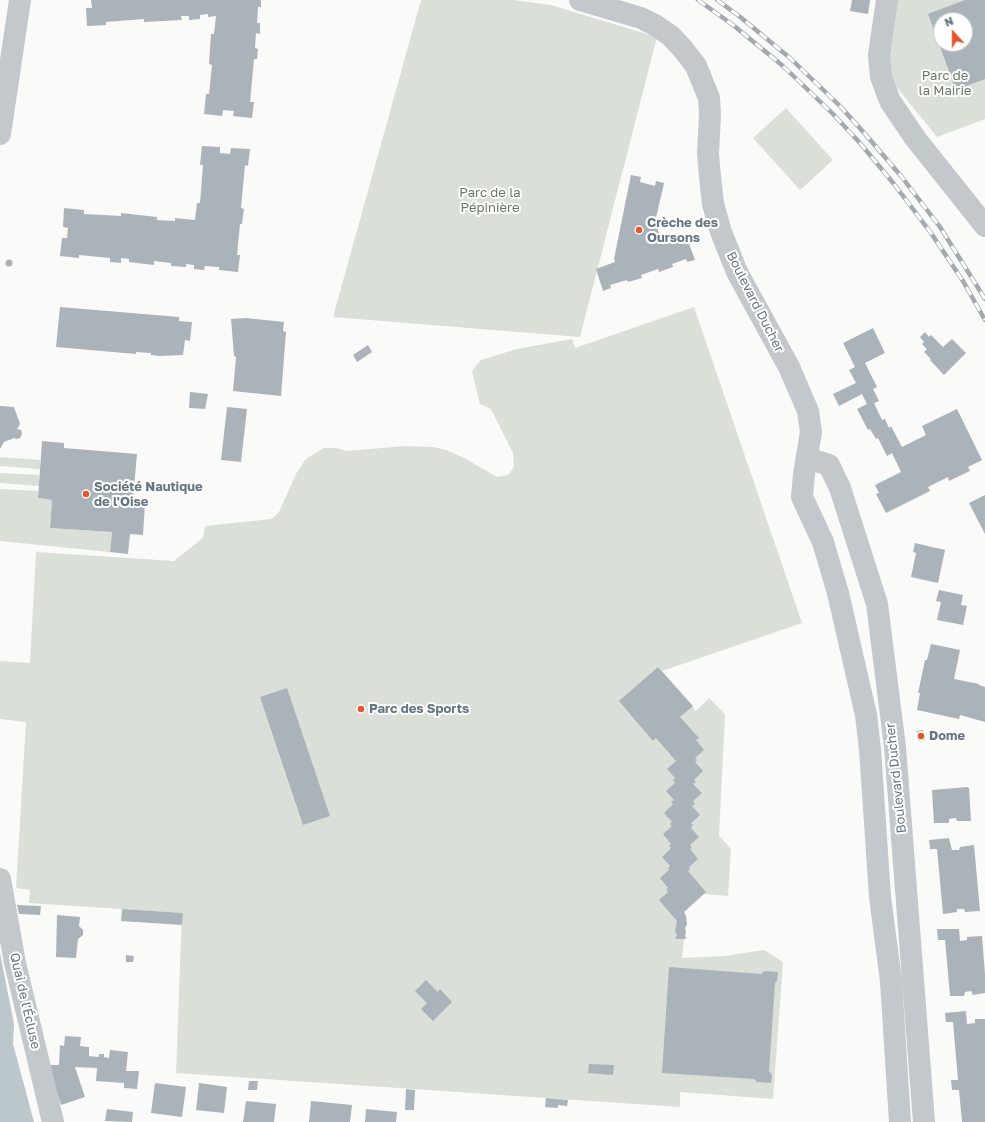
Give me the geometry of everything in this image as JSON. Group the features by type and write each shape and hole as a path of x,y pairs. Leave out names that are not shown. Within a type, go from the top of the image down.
{"street":[{"path":"0,134 20,0"},
{"name":"Boulevard Ducher","path":"580,0 641,18 655,25 671,36 696,66 709,98 710,115 708,154 713,204 721,232 737,272 789,367 808,411 812,432 802,497 827,554 838,593 866,715 870,749 880,897 891,981 900,1122"},
{"path":"888,0 879,55 881,78 890,101 915,138 985,226"},
{"name":"Boulevard Ducher","path":"807,458 829,465 840,488 877,604 894,747 924,1122"},
{"path":"827,554 858,546"},
{"name":"Quai de l'Écluse","path":"0,879 15,963 53,1122"}],"green space":[{"name":"Parc de la Pépinière","path":"421,0 513,0 551,5 657,37 580,337 333,317"},
{"name":"Parc de la Mairie","path":"896,0 985,0 985,119 937,137 889,76 888,50"},
{"path":"786,108 833,160 800,190 753,138"},
{"name":"Parc des Sports","path":"694,307 802,623 662,671 696,711 709,698 725,714 719,836 731,849 728,896 704,894 684,912 687,924 685,928 686,939 684,939 682,958 725,956 764,950 783,962 773,1099 680,1092 680,1107 176,1073 182,913 29,903 30,890 16,888 26,722 0,719 0,661 30,663 36,552 174,561 203,538 205,526 272,519 279,512 297,472 306,459 324,448 336,448 346,451 406,446 433,447 446,450 464,458 497,477 508,475 514,467 513,453 491,409 480,404 472,371 481,360 517,349 572,339 575,348"},
{"path":"0,457 40,460 40,469 0,466"},
{"path":"0,473 39,475 39,486 0,483"},
{"path":"0,489 38,491 38,498 52,500 50,528 112,532 110,552 0,541"}],"shaded area":[{"path":"0,953 14,1024 13,1044 34,1122 0,1122"}],"building":[{"path":"91,0 261,0 261,7 258,7 257,23 260,23 260,34 256,33 255,48 258,49 257,59 254,59 250,102 254,102 252,118 233,116 234,111 223,110 222,116 204,114 206,94 209,94 212,65 209,64 211,34 214,34 216,16 208,17 208,14 200,15 200,19 189,20 189,16 181,16 182,20 144,22 144,19 106,22 106,25 87,26 86,8 92,8"},
{"path":"852,0 870,0 868,14 850,11"},
{"path":"965,0 985,0 985,79 956,90 942,52 973,52 973,12 933,12"},
{"path":"933,12 933,28 928,14"},
{"path":"202,146 220,147 220,153 230,154 231,148 250,149 248,166 245,165 241,208 244,209 242,224 240,224 237,255 240,255 238,272 219,270 219,267 205,266 204,270 194,269 194,265 186,264 186,267 171,266 171,263 154,261 154,265 129,262 129,259 121,258 121,263 110,262 110,258 79,255 79,258 60,256 62,238 67,238 68,228 63,227 64,208 84,210 84,214 121,216 121,213 157,217 157,220 175,221 175,218 195,220 197,203 200,203 203,165 200,165"},
{"name":"Crèche des Oursons","path":"631,175 641,177 640,182 655,186 656,181 664,183 655,222 662,241 670,239 672,243 687,238 695,260 687,262 686,259 672,264 673,267 659,272 658,269 641,275 642,278 628,282 627,280 610,285 611,288 603,291 596,269 615,262 614,259"},
{"path":"9,259 12,260 12,266 9,267 6,266 5,263 6,260"},
{"path":"60,307 179,317 179,321 192,322 190,341 185,340 183,355 160,356 151,355 151,353 136,352 136,354 56,347"},
{"path":"246,318 284,322 283,331 286,332 281,396 233,391 236,357 234,356 231,319"},
{"path":"873,328 885,353 865,363 877,387 873,389 879,401 874,403 882,420 885,419 889,428 891,426 902,447 926,435 922,426 957,409 982,460 968,467 970,471 949,481 948,477 928,487 930,491 886,513 876,494 879,493 875,485 901,472 892,453 887,456 878,438 876,439 870,429 868,430 857,409 867,404 862,394 839,406 833,394 856,383 849,370 855,367 843,343"},
{"path":"925,332 929,337 931,335 943,347 952,339 966,353 944,375 924,352 927,349 922,344 924,342 920,337"},
{"path":"368,345 372,352 357,362 353,355"},
{"path":"190,392 208,394 205,409 189,408"},
{"path":"0,406 14,407 20,424 17,429 21,430 22,434 20,438 14,438 4,442 0,449"},
{"path":"227,407 247,409 241,462 221,460"},
{"name":"Société Nautique de l'Oise","path":"42,441 64,443 64,448 137,454 133,498 139,498 139,502 145,503 143,535 130,534 128,554 110,552 112,532 50,528 52,500 38,498"},
{"path":"985,495 985,534 969,503"},
{"path":"915,543 945,550 938,583 911,577 916,553 913,552"},
{"path":"939,590 963,595 961,605 967,606 963,625 937,620 941,602 936,601"},
{"path":"931,644 960,650 954,679 979,684 985,687 985,722 960,715 959,719 917,710 920,693 918,693 925,660 927,660"},
{"path":"658,667 693,706 680,717 699,738 696,740 704,750 695,758 697,760 695,762 703,771 694,780 696,782 693,784 702,793 693,801 695,804 692,806 700,815 691,823 693,825 691,828 699,837 690,845 692,848 690,849 698,859 689,867 690,869 688,871 706,892 684,912 687,924 685,928 686,939 675,939 677,935 675,931 677,921 659,900 668,892 666,889 668,888 660,878 669,870 668,868 670,866 662,857 671,848 669,846 671,844 663,834 672,826 670,824 672,822 664,813 673,804 671,802 674,800 666,791 675,783 673,780 675,778 667,769 676,761 656,738 653,741 619,701"},
{"path":"287,688 330,816 303,825 260,697"},
{"name":"Dome","path":"923,730 925,740 919,741 917,731"},
{"path":"969,788 971,821 957,821 956,818 949,819 949,823 934,823 932,790"},
{"path":"949,838 952,850 959,850 960,847 974,845 980,911 965,912 964,909 957,909 957,912 943,914 937,849 930,849 929,840"},
{"path":"17,905 41,906 40,915 19,914"},
{"path":"122,909 183,913 182,925 121,921"},
{"path":"57,915 80,917 79,926 83,930 83,935 78,939 76,958 56,957"},
{"path":"937,929 959,929 960,941 967,940 967,937 982,936 985,993 973,995 971,991 965,992 964,996 950,996 945,940 938,940"},
{"path":"126,955 134,956 133,962 126,962"},
{"path":"669,967 761,974 764,971 778,972 777,981 775,983 769,1071 772,1075 771,1083 757,1082 754,1079 662,1073"},
{"path":"426,980 438,992 440,989 452,1002 433,1021 421,1009 427,1003 415,991"},
{"path":"966,1011 967,1024 975,1023 975,1019 985,1019 985,1122 962,1122 959,1090 952,1090 951,1080 958,1080 953,1022 946,1022 945,1013"},
{"path":"65,1036 81,1037 80,1046 89,1047 89,1056 99,1057 99,1054 104,1054 104,1057 109,1058 110,1050 128,1052 126,1071 139,1071 137,1089 124,1088 124,1083 96,1081 97,1068 75,1067 85,1097 61,1105 48,1065 59,1065 60,1045 64,1046"},
{"path":"589,1064 614,1065 613,1075 588,1073"},
{"path":"249,1081 258,1081 257,1090 248,1090"},
{"path":"155,1083 186,1087 182,1117 151,1113"},
{"path":"199,1083 227,1087 224,1113 196,1110"},
{"path":"406,1089 415,1090 414,1110 405,1110"},
{"path":"546,1098 568,1100 567,1106 558,1105 558,1108 545,1107"},
{"path":"246,1101 276,1104 274,1122 243,1122"},
{"path":"311,1101 352,1105 350,1122 309,1122"},
{"path":"107,1109 133,1112 132,1122 105,1121"},
{"path":"366,1109 397,1112 396,1122 365,1122"}],"railway":[{"path":"698,0 733,25 783,66 832,113 860,143 894,184 931,233 963,281 985,320"},
{"path":"717,0 790,58 840,106 866,135 901,176 940,227 985,299"}],"place":[{"name":"Crèche des Oursons","path":"639,230"},
{"name":"Société Nautique de l'Oise","path":"86,494"},
{"name":"Parc des Sports","path":"361,709"},
{"name":"Dome","path":"921,736"}]}
